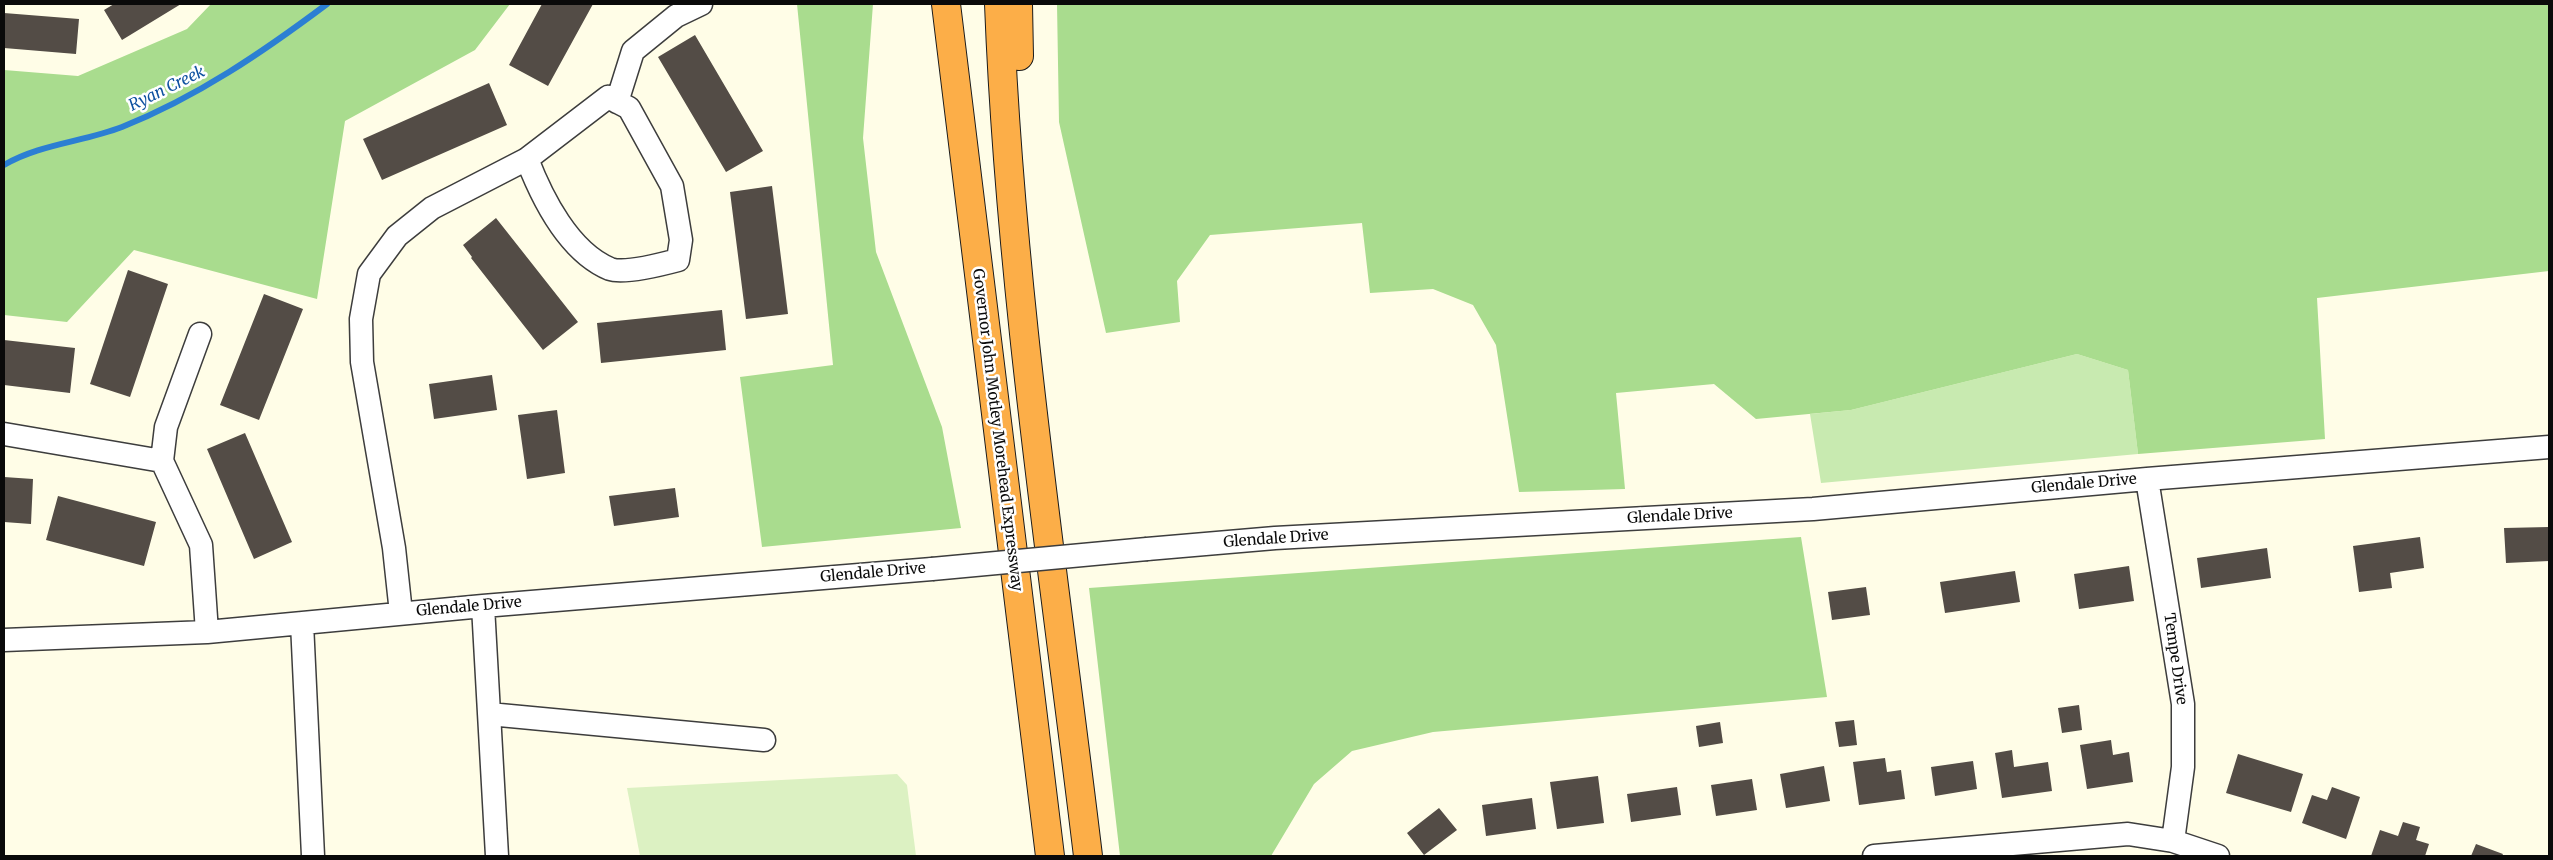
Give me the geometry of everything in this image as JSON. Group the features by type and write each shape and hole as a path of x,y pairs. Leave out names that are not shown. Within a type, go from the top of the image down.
{"highway":[{"name":"Governor John Motley Morehead Expressway","path":"946,4 1050,856"},
{"path":"998,4 1024,328 1088,856"},
{"path":"1006,120 1019,70 1018,4"}],"street":[{"path":"617,102 633,51 676,16 701,4"},
{"path":"401,613 394,548 362,362 361,319 369,274 397,236 432,208 527,159 608,97 629,108 672,186 681,240 678,260 652,268 611,270 576,246 540,192 527,159"},
{"path":"200,334 166,427 162,461 201,545 207,632"},
{"path":"4,434 162,461"},
{"name":"Glendale Drive","path":"4,640 207,632 401,613 1305,536 1813,509 2147,479 2549,447"},
{"name":"Tempe Drive","path":"2147,479 2183,704 2183,767 2173,841"},
{"path":"483,606 497,856"},
{"path":"302,623 313,856"},
{"path":"489,714 764,740"},
{"path":"1874,856 2128,834 2173,841 2218,856"}],"green space":[{"path":"211,4 510,4 475,50 345,121 317,299 134,250 67,322 4,315 4,70 78,76 187,29"},
{"path":"797,4 873,4 863,138 876,252 942,427 961,528 762,547 740,377 833,365"},
{"path":"1057,4 2549,4 2549,271 2317,298 2325,439 2138,454 2128,370 2077,354 1851,410 1756,419 1714,384 1616,393 1625,489 1519,492 1496,345 1473,305 1433,289 1370,293 1362,223 1210,235 1177,281 1180,322 1106,333 1059,122"},
{"path":"2077,354 2128,370 2138,454 1821,483 1810,414 1851,410"},
{"path":"1801,537 1827,697 1433,732 1352,751 1314,784 1271,856 1120,856 1089,588"},
{"path":"897,774 907,785 916,856 640,856 627,788"}],"building":[{"path":"114,4 181,4 122,40 104,10"},
{"path":"542,4 593,4 548,86 509,65"},
{"path":"4,13 79,19 76,54 4,48"},
{"path":"695,35 763,151 726,172 658,57"},
{"path":"489,83 507,125 382,180 363,139"},
{"path":"772,186 788,314 746,319 730,192"},
{"path":"496,218 578,322 543,350 471,258 463,245"},
{"path":"128,270 168,284 130,397 90,384"},
{"path":"264,294 303,309 259,420 220,405"},
{"path":"722,310 726,350 601,363 597,323"},
{"path":"4,340 75,348 70,393 4,385"},
{"path":"492,375 497,410 434,419 429,384"},
{"path":"557,410 565,473 527,479 518,415"},
{"path":"245,433 292,542 254,559 207,449"},
{"path":"4,477 33,479 31,524 4,522"},
{"path":"675,488 679,517 614,526 609,496"},
{"path":"58,496 156,522 144,566 46,540"},
{"path":"2549,527 2549,561 2506,563 2504,528"},
{"path":"2420,537 2424,568 2390,573 2392,588 2359,592 2353,546"},
{"path":"2267,548 2271,578 2201,588 2197,558"},
{"path":"2129,566 2134,601 2079,609 2074,574"},
{"path":"2015,571 2020,602 1945,613 1940,582"},
{"path":"1866,587 1870,615 1832,620 1828,592"},
{"path":"2079,705 2082,730 2062,733 2058,708"},
{"path":"1854,720 1857,745 1839,747 1835,722"},
{"path":"1720,722 1723,743 1699,747 1696,726"},
{"path":"2111,740 2113,755 2129,752 2133,782 2087,789 2080,745"},
{"path":"2012,750 2014,767 2048,762 2052,791 2002,798 1995,753"},
{"path":"2238,754 2303,774 2291,812 2226,793"},
{"path":"1885,758 1887,772 1901,770 1905,799 1859,805 1853,762"},
{"path":"1973,761 1977,789 1935,796 1931,767"},
{"path":"1824,766 1830,801 1786,808 1780,774"},
{"path":"1598,776 1604,823 1557,829 1550,782"},
{"path":"1752,779 1757,810 1716,816 1711,785"},
{"path":"1677,787 1681,815 1631,822 1627,794"},
{"path":"2332,787 2360,797 2346,839 2302,823 2312,795 2327,800"},
{"path":"1532,798 1536,829 1486,836 1482,805"},
{"path":"1439,808 1457,830 1424,855 1407,833"},
{"path":"2403,822 2420,827 2416,840 2429,844 2425,856 2371,856 2380,830 2398,836"},
{"path":"2476,844 2503,854 2502,856 2471,856"}],"waterway":[{"name":"Ryan Creek","path":"4,165 32,152 122,127 177,102 254,56 327,4"}]}
